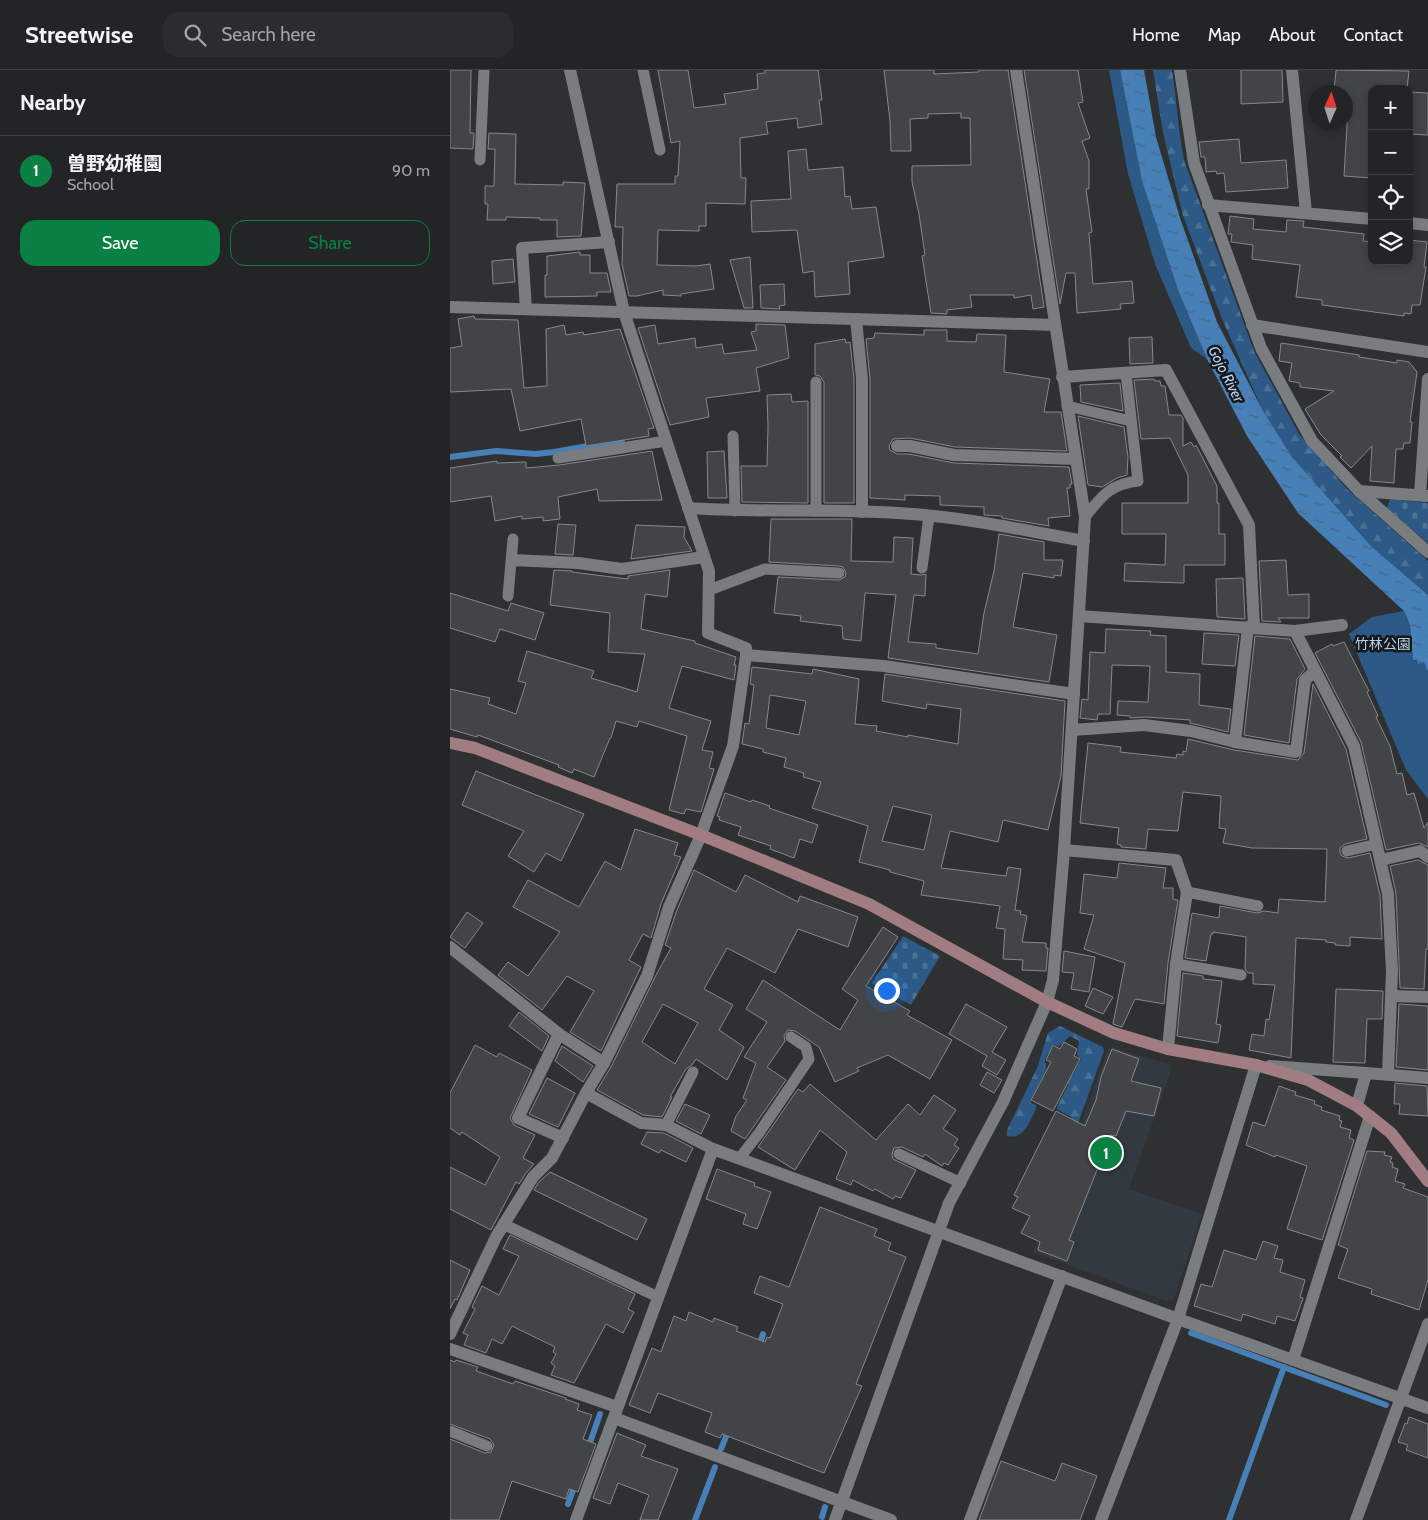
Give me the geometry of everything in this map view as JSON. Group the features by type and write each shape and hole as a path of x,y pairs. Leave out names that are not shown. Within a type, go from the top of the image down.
{"street":[{"path":"450,1334 496,1237 533,1177 552,1158 604,1063 647,976 668,907 701,835 733,746 746,655 746,648 708,634 709,571 624,312 570,70"},
{"path":"834,1520 949,1203 1003,1102 1047,1002 1053,980 1064,850 1085,516 1016,70"},
{"path":"1180,70 1194,163 1261,348 1312,441 1359,491 1428,552"},
{"path":"1292,70 1306,213"},
{"path":"1208,205 1368,219"},
{"path":"1413,223 1428,224"},
{"path":"526,309 522,248 609,242"},
{"path":"450,307 1055,325"},
{"path":"856,319 862,379 862,512"},
{"path":"1252,325 1428,352"},
{"path":"1062,377 1166,370 1249,526 1251,627 1235,742"},
{"path":"1359,491 1424,495 1428,379"},
{"path":"896,446 910,446 954,455 1076,459"},
{"path":"688,508 735,511 913,514 978,522 1084,541"},
{"path":"512,560 622,569 704,558"},
{"path":"1079,616 1295,631 1342,625"},
{"path":"1295,631 1354,746 1381,860 1388,894 1392,996 1388,1074"},
{"path":"746,655 884,666 1074,694"},
{"path":"1072,730 1144,726 1191,731 1235,742 1296,752 1306,680 1315,671"},
{"path":"450,743 475,748 701,835 869,904 1047,1002 1114,1033 1168,1049 1258,1065 1428,1078"},
{"path":"1064,850 1176,860 1187,892 1176,964 1168,1049"},
{"path":"1381,860 1420,851 1428,857"},
{"path":"450,947 559,1034 604,1063"},
{"path":"1392,996 1428,997"},
{"path":"559,1034 518,1118 563,1138"},
{"path":"1258,1065 1308,1080 1357,1106 1391,1132 1428,1181"},
{"path":"1102,1520 1178,1319 1258,1065"},
{"path":"1357,1106 1366,1073"},
{"path":"586,1093 641,1123 666,1125 713,1149 739,1159 1428,1408"},
{"path":"1293,1360 1370,1116"},
{"path":"576,1520 713,1149"},
{"path":"970,1520 1062,1276"},
{"path":"1356,1520 1428,1324"},
{"path":"450,1349 891,1520"}],"lane":[{"path":"480,160 484,70"},
{"path":"643,70 660,150"},
{"path":"1085,516 1104,494 1124,483 1138,481 1126,373"},
{"path":"816,382 816,511"},
{"path":"1067,406 1131,421"},
{"path":"733,436 735,511"},
{"path":"558,458 666,441"},
{"path":"922,568 929,516"},
{"path":"508,596 513,539"},
{"path":"708,590 765,569 839,573"},
{"path":"1347,851 1377,844"},
{"path":"1187,892 1258,906"},
{"path":"1176,964 1241,975"},
{"path":"739,1159 809,1059 806,1047 791,1037"},
{"path":"666,1125 693,1072"},
{"path":"899,1154 960,1183"},
{"path":"504,1224 658,1297"},
{"path":"450,1431 487,1446"}],"shaded area":[{"path":"1109,1047 1173,1065 1129,1189 1202,1214 1174,1299 1166,1301 1033,1252"}],"green space":[{"path":"1109,70 1120,70 1142,181 1178,290 1207,359 1191,348 1155,264 1128,174"},
{"path":"1153,70 1172,70 1184,160 1254,351 1299,434 1348,490 1428,561 1428,595 1371,546 1292,457 1262,409 1222,319 1183,216 1163,133"},
{"path":"1390,499 1428,503 1428,543 1387,508"},
{"name":"竹林公園","path":"1404,611 1410,625 1413,660 1424,662 1428,672 1428,799 1406,770 1349,634 1372,617"},
{"path":"903,936 940,956 911,1005 872,983"},
{"path":"1060,1026 1103,1047 1104,1051 1070,1146 1072,1119 1057,1109 1057,1107 1068,1085 1068,1075 1073,1074 1081,1060 1077,1055 1079,1041 1070,1036 1059,1046 1053,1044 1045,1059 1046,1070 1031,1099 1031,1103 1036,1105 1036,1109 1025,1129 1022,1133 1013,1137 1007,1136 1007,1130 1037,1068 1048,1033"}],"water":[{"name":"Gojo River","path":"1120,70 1144,70 1156,137 1180,218 1217,322 1262,409 1292,457 1371,546 1428,595 1428,672 1424,662 1418,664 1417,660 1413,660 1410,625 1404,611 1298,513 1247,436 1207,359 1178,290 1142,181"}],"building":[{"path":"450,70 471,70 470,133 474,133 473,149 450,148"},
{"path":"658,70 688,70 694,108 726,104 724,94 758,89 757,74 765,73 765,70 818,70 822,100 819,100 822,124 798,128 797,118 766,122 768,134 740,138 741,178 746,178 745,204 706,203 706,226 699,226 699,231 658,230 657,265 696,266 710,264 714,289 681,294 681,296 663,295 663,290 629,296 622,264 623,227 615,227 617,184 675,184 675,176 678,176 680,141 671,143"},
{"path":"884,70 934,70 934,74 979,72 979,70 1008,70 1044,307 1033,309 1031,295 1014,298 1014,295 970,295 972,307 947,310 947,314 931,313 922,256 925,255 912,182 912,166 971,165 970,118 961,118 961,113 928,114 928,118 910,119 911,151 891,151 890,121"},
{"path":"1024,70 1078,70 1083,102 1078,103 1090,138 1082,141 1089,161 1089,189 1086,189 1092,232 1089,233 1093,284 1132,281 1134,303 1120,304 1121,309 1077,313 1075,273 1066,273 1060,304"},
{"path":"1241,70 1282,70 1283,102 1241,104"},
{"path":"1336,70 1409,71 1407,85 1368,85 1368,178 1344,176 1347,130 1353,130 1353,85 1335,85"},
{"path":"1413,92 1428,93 1428,135 1413,134"},
{"path":"489,133 516,134 515,184 563,185 563,182 585,183 581,236 557,237 557,220 506,217 506,220 487,220 488,204 485,204 485,186 494,186 495,149 488,149"},
{"path":"1239,139 1241,163 1286,160 1288,188 1226,192 1224,173 1217,174 1216,171 1206,172 1205,157 1201,157 1199,142"},
{"path":"806,149 808,170 843,167 845,197 850,196 852,209 876,207 884,257 848,262 850,294 815,297 814,271 803,273 797,230 752,232 751,201 791,199 788,151"},
{"path":"1230,216 1254,219 1253,229 1286,232 1287,220 1304,221 1303,227 1364,234 1363,241 1368,242 1368,265 1413,265 1413,240 1427,242 1424,267 1426,267 1420,305 1412,305 1411,314 1404,313 1404,316 1322,305 1322,300 1296,297 1300,265 1252,259 1253,245 1231,242 1232,234 1228,234"},
{"path":"580,252 580,255 590,255 590,273 607,273 611,292 597,292 597,296 545,297 547,256"},
{"path":"750,257 753,308 744,308 730,260"},
{"path":"513,259 515,282 493,284 492,261"},
{"path":"784,284 785,305 779,306 780,309 761,308 760,285"},
{"path":"474,316 475,319 518,320 524,388 547,386 546,329 564,325 566,335 583,332 584,335 620,329 654,428 648,429 649,436 586,446 581,419 520,431 511,389 450,392 450,348 462,346 458,319"},
{"path":"756,324 785,325 789,358 756,368 760,391 706,398 709,417 670,425 638,328 655,325 658,344 695,338 696,348 722,344 724,354 757,350 751,332 756,331"},
{"path":"924,330 947,330 947,341 976,342 977,334 1006,335 1004,372 1050,379 1044,412 1061,412 1067,451 955,447 910,438 893,439 889,446 890,450 897,454 909,454 954,463 1069,467 1072,484 1070,484 1070,488 1067,488 1070,516 1048,518 1049,526 1002,518 1002,516 984,515 984,507 940,505 940,496 905,495 905,500 870,498 870,379 866,339 874,338 875,333 924,335"},
{"path":"1152,337 1153,363 1130,364 1129,338"},
{"path":"845,339 846,343 850,342 854,379 854,503 824,503 824,382 820,376 815,375 815,344"},
{"path":"1281,343 1397,363 1397,360 1409,362 1417,372 1410,422 1412,422 1410,443 1404,443 1403,449 1396,449 1394,483 1370,481 1372,446 1351,468 1321,435 1305,409 1334,391 1300,387 1300,383 1289,381 1292,363 1279,361"},
{"path":"1154,379 1155,381 1160,381 1161,386 1165,386 1169,415 1181,415 1183,418 1183,446 1191,442 1194,447 1196,445 1217,486 1219,534 1225,534 1225,565 1184,565 1184,583 1124,581 1125,563 1165,565 1166,534 1122,534 1122,503 1188,503 1188,475 1170,438 1141,439 1134,380"},
{"path":"1120,383 1123,411 1081,402 1080,385"},
{"path":"791,394 792,402 808,401 808,503 742,502 741,466 767,466 767,395"},
{"path":"1078,416 1124,427 1128,457 1127,475 1117,478 1102,487 1088,485"},
{"path":"652,451 662,500 599,501 597,489 558,497 560,519 543,521 543,517 522,519 522,516 495,521 491,496 450,502 450,468 497,461 497,463 526,462 526,468"},
{"path":"724,451 727,498 708,498 707,452"},
{"path":"771,519 852,519 851,561 893,562 894,537 913,538 911,574 926,574 925,596 914,595 908,642 936,644 936,648 978,654 999,534 1044,542 1044,560 1063,560 1061,576 1054,575 1054,578 1023,573 1013,627 1057,635 1049,682 888,658 896,595 865,593 861,641 843,639 842,626 800,621 801,616 774,613 778,577 839,580 845,577 846,573 843,567 839,566 769,562"},
{"path":"558,524 576,525 573,555 555,554"},
{"path":"636,525 685,527 684,537 692,551 631,559"},
{"path":"1286,560 1288,595 1309,594 1309,618 1278,618 1281,622 1262,621 1259,561"},
{"path":"554,570 628,579 628,576 670,570 667,597 645,594 641,629 695,641 695,643 736,657 734,680 682,666 669,708 711,721 702,750 713,752 709,768 714,769 701,812 686,809 684,814 669,810 687,736 639,721 637,727 616,721 611,738 594,777 574,769 572,773 558,767 559,765 478,735 477,737 450,729 450,689 490,698 488,704 516,714 526,683 518,681 527,651 594,671 591,678 637,692 645,654 608,652 610,613 550,605"},
{"path":"1243,578 1245,619 1217,617 1216,579"},
{"path":"450,593 508,611 511,603 544,613 535,640 500,629 495,642 450,628"},
{"path":"1106,629 1151,631 1150,635 1166,636 1166,672 1200,674 1199,705 1231,709 1228,732 1190,723 1190,720 1146,717 1130,718 1130,716 1117,715 1118,701 1148,702 1150,666 1112,665 1110,714 1098,714 1097,720 1080,718 1082,699 1088,700 1090,652 1105,653"},
{"path":"1204,633 1239,635 1235,666 1202,664"},
{"path":"1255,636 1290,639 1305,669 1297,679 1289,743 1244,735"},
{"path":"1344,642 1369,691 1367,692 1378,716 1376,717 1390,746 1397,774 1402,773 1407,795 1414,793 1424,828 1428,822 1428,847 1419,843 1386,850 1361,742 1315,653 1332,644 1333,646"},
{"path":"752,667 812,674 813,669 859,679 855,724 877,726 876,731 958,744 961,709 927,704 926,709 882,701 885,674 1065,701 1061,776 1048,830 1003,820 998,842 950,831 941,868 1006,876 1008,867 1021,869 1015,910 1021,911 1020,914 1027,916 1022,942 1046,943 1046,948 1048,948 1046,971 1022,970 1023,960 1003,959 1005,929 996,928 1000,906 921,895 924,881 859,862 868,826 812,808 821,782 803,777 804,773 784,767 786,758 763,752 763,749 742,744 745,723 749,724 754,685 750,684","holes":["770,695 806,701 799,735 766,728","893,806 932,815 924,850 882,841"]},
{"path":"1313,684 1346,749 1367,839 1345,844 1340,848 1340,853 1348,858 1370,853 1380,895 1382,939 1350,937 1350,946 1335,945 1335,943 1326,942 1326,940 1296,938 1291,1058 1249,1050 1252,1034 1264,1036 1266,1019 1269,1020 1275,985 1253,984 1253,973 1248,973 1245,969 1246,937 1213,932 1206,961 1185,958 1192,913 1219,918 1220,906 1257,913 1264,911 1278,913 1279,899 1325,902 1327,849 1252,848 1223,843 1226,829 1219,828 1221,796 1183,792 1178,831 1148,829 1146,849 1121,847 1121,845 1117,844 1119,828 1080,823 1088,743 1121,747 1120,752 1176,758 1177,754 1183,755 1183,751 1186,752 1188,739 1234,750 1298,760 1304,753"},
{"path":"476,771 584,814 561,861 546,853 534,872 508,856 524,831 462,805"},
{"path":"725,793 770,806 769,808 818,825 812,843 800,839 794,858 770,849 771,846 738,835 741,827 719,820 720,817 717,816"},
{"path":"635,829 678,843 674,855 681,857 661,904 651,938 643,934 629,960 641,967 601,1051 570,1032 594,991 567,976 542,1010 498,975 508,962 528,976 560,932 513,907 528,880 579,907 605,861 621,870"},
{"path":"1418,860 1428,865 1428,949 1426,949 1424,989 1400,988 1396,893 1390,866"},
{"path":"1119,863 1166,868 1163,888 1173,888 1173,899 1178,900 1168,963 1164,1004 1135,999 1122,1027 1113,1024 1125,963 1084,949 1094,915 1080,913 1084,874 1117,878"},
{"path":"694,870 736,892 745,875 798,902 800,896 858,917 848,947 798,929 775,973 727,948 704,989 733,1005 719,1030 744,1047 727,1080 696,1059 686,1069 670,1097 672,1097 662,1117 643,1115 597,1090 611,1067 671,948 665,945","holes":["663,1004 698,1023 675,1064 642,1042"]},
{"path":"467,912 483,923 465,948 450,937"},
{"path":"883,927 898,937 866,986 910,1011 907,1015 952,1040 930,1079 888,1055 857,1068 859,1071 835,1082 819,1047 795,1031 788,1030 784,1036 785,1041 767,1067 786,1080 745,1139 731,1131 736,1116 747,1100 743,1098 756,1063 744,1057 767,1022 746,1009 763,980 840,1030 858,1000 842,989"},
{"path":"1064,951 1095,957 1089,992 1071,989 1074,973 1062,972"},
{"path":"1183,973 1203,976 1203,979 1222,981 1216,1024 1221,1025 1218,1043 1177,1036"},
{"path":"1093,988 1113,997 1103,1014 1085,1006"},
{"path":"1336,989 1383,991 1382,1019 1367,1019 1365,1063 1333,1062"},
{"path":"966,1004 1007,1027 992,1052 1006,1060 997,1075 982,1066 987,1056 949,1034"},
{"path":"1399,1004 1428,1006 1428,1070 1396,1067"},
{"path":"519,1012 549,1036 542,1051 509,1026"},
{"path":"1064,1042 1077,1049 1074,1056 1080,1059 1053,1111 1031,1100 1051,1062 1046,1060 1053,1045 1060,1049"},
{"path":"475,1045 497,1057 499,1053 532,1070 510,1118 514,1125 535,1135 523,1158 534,1164 519,1184 516,1182 491,1230 450,1209 450,1167 485,1185 500,1157 462,1132 460,1135 450,1128 450,1093"},
{"path":"562,1046 593,1066 583,1082 555,1061"},
{"path":"1112,1049 1139,1059 1131,1081 1161,1088 1154,1116 1126,1111 1116,1136 1111,1135 1069,1240 1074,1242 1067,1261 1038,1250 1040,1242 1021,1233 1030,1216 1012,1208 1018,1197 1014,1195 1056,1111 1085,1126 1096,1100 1101,1077"},
{"path":"987,1072 1002,1080 994,1093 980,1085"},
{"path":"547,1078 575,1093 558,1127 529,1114"},
{"path":"1395,1083 1427,1086 1428,1116 1399,1114 1400,1104 1394,1104"},
{"path":"810,1084 876,1140 908,1104 920,1115 934,1095 956,1110 943,1129 958,1139 954,1145 959,1148 948,1165 944,1163 942,1166 925,1154 923,1157 902,1147 894,1148 893,1159 916,1170 901,1198 895,1196 893,1199 853,1180 851,1185 836,1179 847,1152 820,1130 795,1170 758,1147 798,1089 803,1092"},
{"path":"1279,1086 1296,1092 1295,1095 1315,1101 1314,1104 1322,1107 1321,1110 1340,1116 1339,1120 1342,1121 1340,1127 1351,1130 1349,1138 1354,1140 1322,1240 1287,1229 1307,1166 1276,1155 1275,1157 1246,1145 1253,1122 1265,1126"},
{"path":"685,1104 710,1115 701,1134 676,1121"},
{"path":"647,1132 664,1133 693,1148 686,1162 661,1150 659,1153 641,1144"},
{"path":"1367,1151 1385,1152 1384,1155 1392,1157 1390,1162 1393,1163 1392,1167 1398,1169 1395,1181 1405,1184 1403,1188 1428,1197 1428,1280 1419,1310 1371,1294 1372,1289 1338,1278 1348,1249 1338,1245"},
{"path":"717,1169 755,1183 754,1186 771,1192 757,1229 743,1224 746,1214 706,1199"},
{"path":"550,1172 647,1219 637,1240 534,1190 539,1182"},
{"path":"820,1207 877,1229 874,1236 891,1243 888,1250 906,1257 856,1384 862,1386 824,1473 722,1434 720,1438 705,1432 712,1413 658,1393 650,1413 629,1405 652,1348 661,1352 674,1316 686,1321 689,1312 713,1322 714,1318 738,1327 736,1331 765,1342 767,1337 770,1338 783,1304 754,1293 760,1276 789,1287"},
{"path":"510,1235 635,1294 628,1309 634,1312 623,1333 606,1324 574,1383 551,1375 555,1366 551,1363 556,1354 553,1352 555,1347 512,1326 502,1344 492,1339 486,1353 464,1345 468,1335 463,1333 475,1309 472,1307 482,1286 499,1295 519,1256 503,1249"},
{"path":"1263,1241 1278,1246 1274,1258 1283,1260 1280,1272 1305,1280 1300,1297 1303,1298 1295,1321 1277,1316 1275,1324 1243,1314 1241,1321 1194,1306 1201,1284 1212,1287 1224,1250 1256,1260"},
{"path":"450,1260 470,1270 457,1300 455,1299 450,1309"},
{"path":"450,1360 478,1367 476,1371 513,1384 515,1381 566,1398 579,1404 577,1410 592,1415 583,1439 596,1444 578,1492 569,1489 566,1499 512,1481 499,1520 450,1520 450,1439 485,1453 491,1452 494,1445 490,1439 450,1424"},
{"path":"1409,1417 1428,1424 1428,1458 1406,1450 1408,1445 1398,1442"},
{"path":"617,1433 646,1445 641,1456 678,1469 658,1520 640,1520 649,1495 618,1483 610,1504 593,1498"},
{"path":"1001,1461 1055,1481 1062,1463 1097,1476 1080,1520 979,1520"}],"waterway":[{"path":"450,457 496,451 536,454 622,440"},
{"path":"1191,1333 1386,1405"},
{"path":"759,1347 763,1334"},
{"path":"1229,1520 1284,1367"},
{"path":"588,1448 600,1414"},
{"path":"721,1449 729,1429"},
{"path":"695,1520 715,1467"},
{"path":"568,1504 575,1485"},
{"path":"822,1517 825,1507"}],"place":[{"name":"曽野幼稚園","path":"1106,1153"}]}
